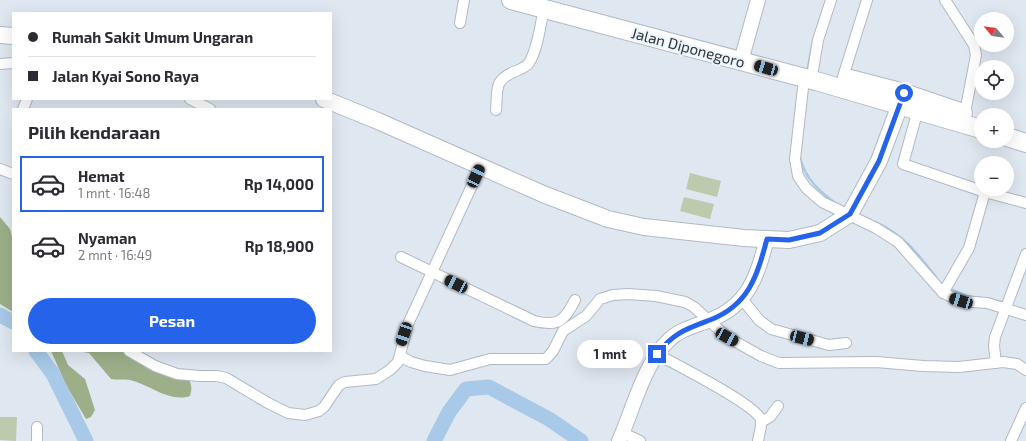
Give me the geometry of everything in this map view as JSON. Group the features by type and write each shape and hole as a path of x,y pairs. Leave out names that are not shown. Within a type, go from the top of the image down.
{"highway":[{"name":"Jalan Diponegoro","path":"511,0 544,5 602,19 902,99"},
{"name":"Jalan Diponegoro","path":"804,74 843,77 974,127"},
{"name":"Jalan Diponegoro","path":"919,105 973,116"},
{"path":"1014,127 1026,131"},
{"path":"1014,139 1026,143"}],"main road":[{"path":"0,35 12,36"},
{"path":"326,100 543,194 608,219 644,227 789,240 820,233 852,211 879,161 902,99"}],"street":[{"path":"460,23 464,0"},
{"path":"742,57 758,0"},
{"path":"831,0 818,40 804,74 797,140 796,172 801,182 812,195 852,211 898,242 944,291 961,301 987,303 1007,307 1026,315"},
{"path":"843,77 867,0"},
{"path":"945,0 974,45 976,55 973,116"},
{"path":"496,110 498,86 504,77 524,67 528,63 534,50 544,5"},
{"path":"0,64 12,63"},
{"path":"192,100 208,108"},
{"path":"919,105 902,163 908,167 974,188"},
{"path":"131,352 155,366 177,374 218,376 226,378 279,410 296,415 319,411 324,407 335,389 345,382 370,381 385,374 398,362 402,342 408,324 481,166"},
{"path":"0,169 12,174"},
{"path":"944,291 969,248 984,196"},
{"path":"1000,196 1026,203"},
{"path":"640,441 621,437 646,376 657,354 670,338 696,324 709,320 727,311 742,298 756,275 767,239"},
{"path":"996,363 994,346 995,337 1026,254"},
{"path":"400,257 523,317 543,323 558,323 569,312 575,300"},
{"path":"400,356 411,362 425,366 450,370 490,358 546,359 553,351 563,331 586,316 600,299 613,295 635,294 676,299 694,307 727,337 761,356 779,363 876,362 959,367 1011,362 1026,370"},
{"path":"742,298 759,320 771,329 829,345 846,343"},
{"path":"657,354 735,398 757,414 761,422 758,441"},
{"path":"761,422 770,416 778,406"},
{"path":"1011,441 1022,426 1026,408"},
{"path":"37,428 37,441"}],"green space":[{"path":"690,173 721,181 717,197 686,189"},
{"path":"684,197 714,204 710,219 680,211"},
{"path":"0,217 10,229 12,236 12,311 0,304"},
{"path":"51,352 62,352 68,365 85,379 95,410 91,417 86,419 66,385"},
{"path":"82,352 123,352 152,368 189,380 191,384 190,396 174,397 130,380 111,379 89,353"},
{"path":"0,417 17,417 16,441 0,440"}],"waterway":[{"path":"807,73 812,46"},
{"path":"800,158 806,173 814,184 838,205"},
{"path":"875,222 894,233 909,245 936,277"},
{"path":"948,288 966,296 981,298"},
{"path":"990,299 1005,303"},
{"path":"0,315 12,321"},
{"path":"37,352 53,374 86,441"},
{"path":"434,441 449,412 466,389 489,387 549,419 581,441"}],"route":[{"path":"657,354 670,338 696,324 709,320 727,311 742,298 751,286 761,264 767,239 789,240 820,233 850,214 857,204 879,161 904,93"}]}
